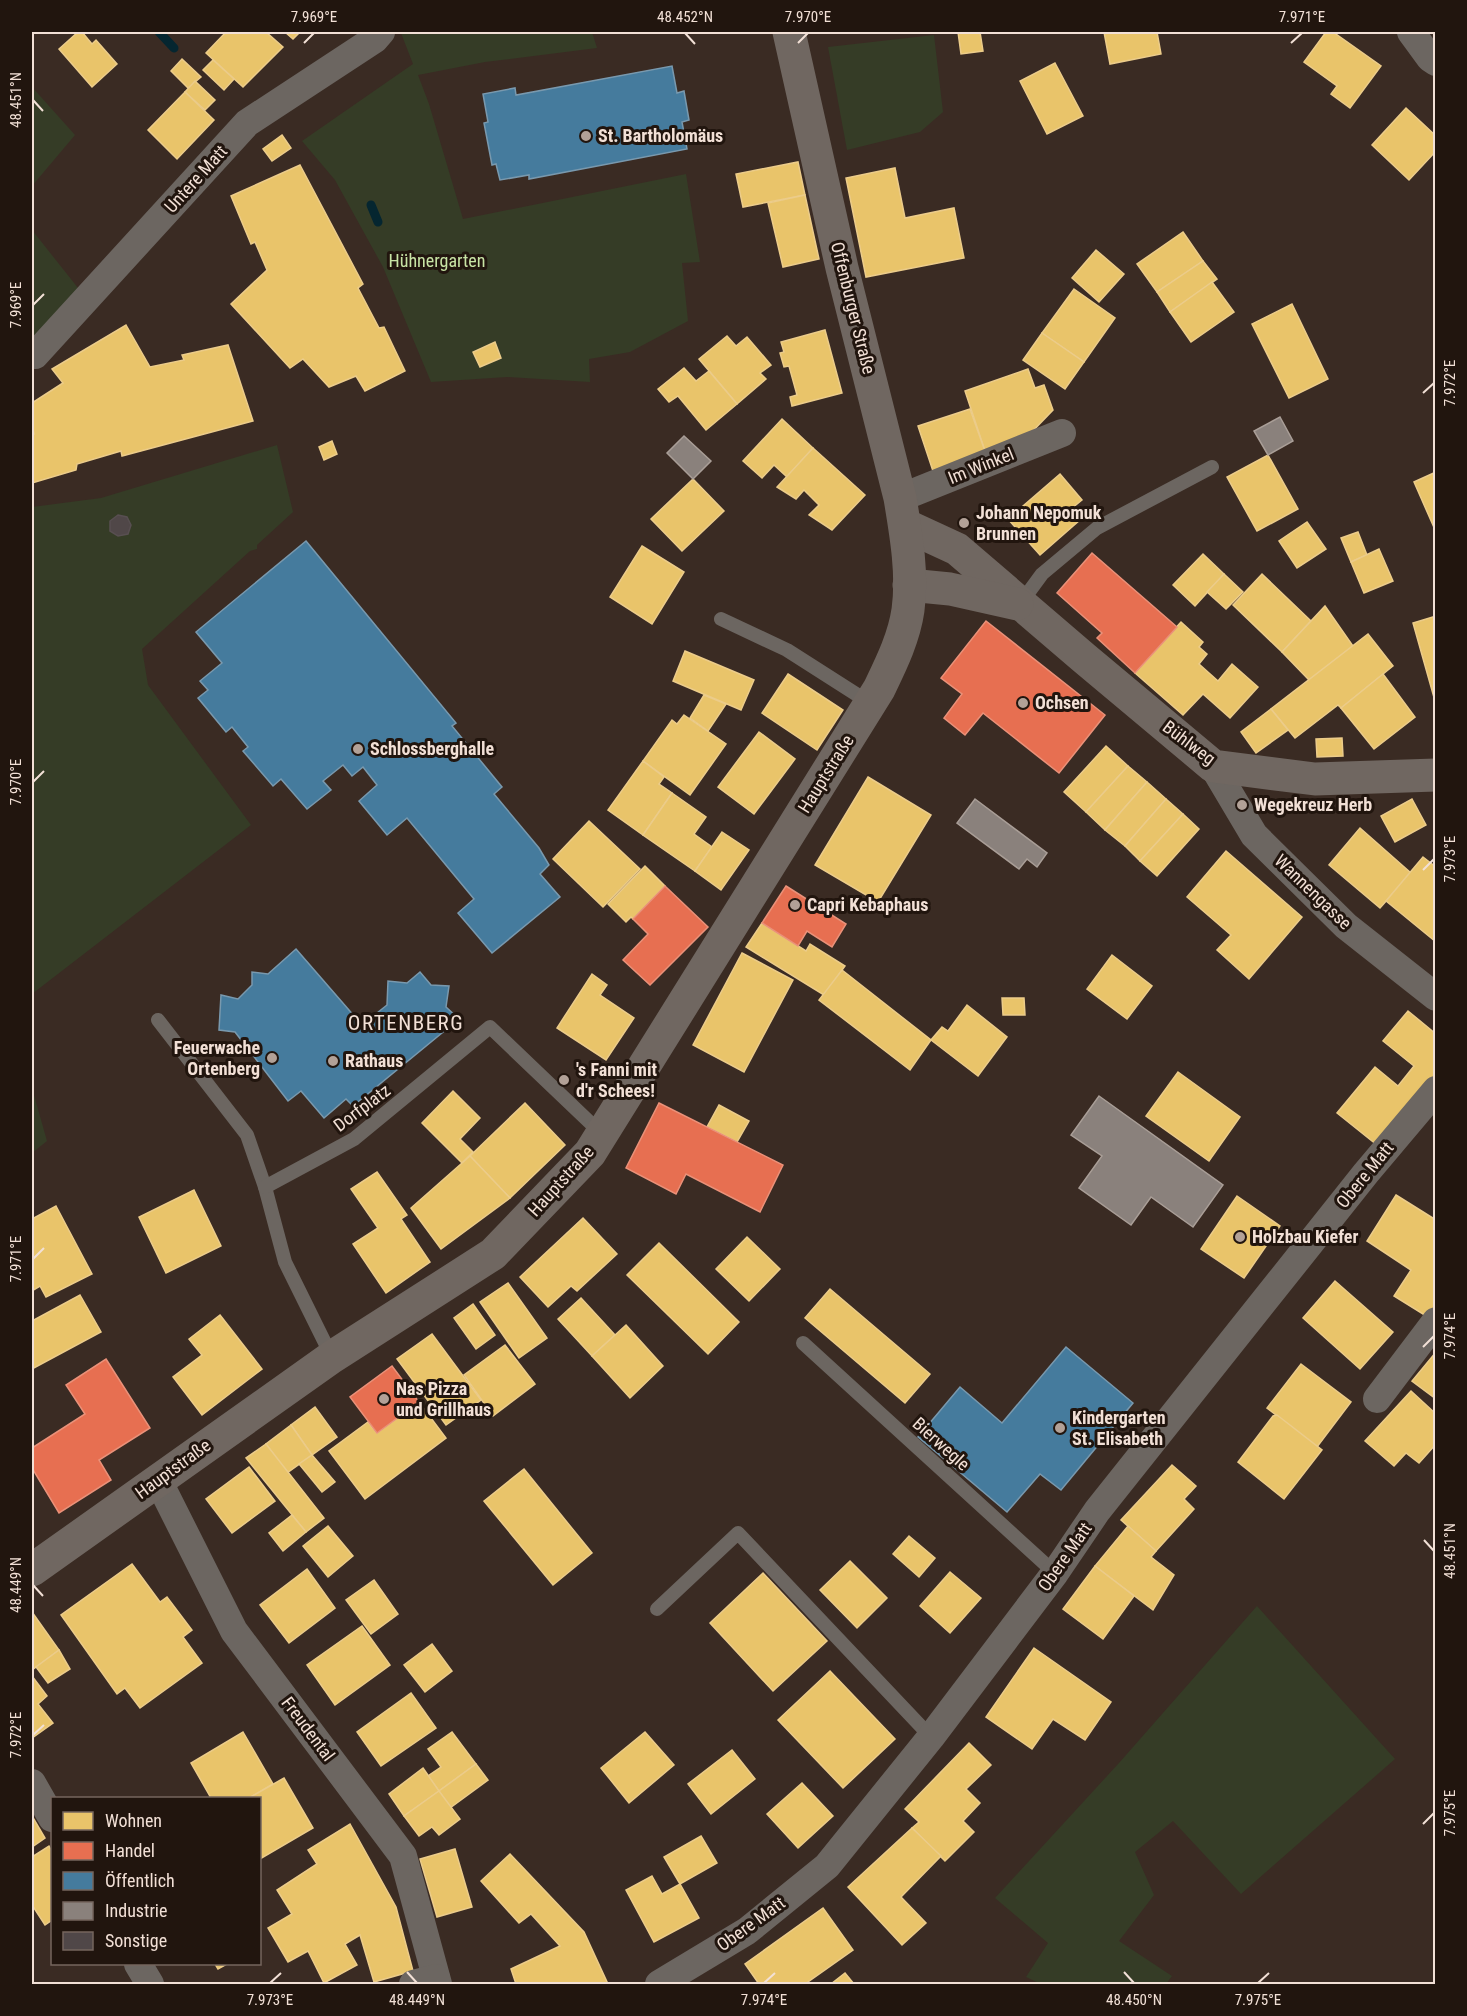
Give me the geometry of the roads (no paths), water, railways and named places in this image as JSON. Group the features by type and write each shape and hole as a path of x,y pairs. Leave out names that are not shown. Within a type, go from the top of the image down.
{"street":[{"name":"Untere Matt","path":"35,354 247,123 375,39 381,32"},
{"name":"Offenburger Straße","path":"789,32 842,268 902,512 909,585"},
{"path":"1411,32 1430,58 1436,62"},
{"name":"Im Winkel","path":"902,512 1062,433"},
{"name":"Bühlweg","path":"902,512 957,549 1213,766 1315,779 1436,775"},
{"name":"Bühlweg","path":"909,585 950,589 1020,604"},
{"name":"Hauptstraße","path":"32,1570 332,1357 493,1254 590,1153 870,703 896,655 908,611 909,585"},
{"name":"Wannengasse","path":"1213,766 1254,835 1346,926 1436,997"},
{"name":"Obere Matt","path":"659,1984 747,1931 827,1866 931,1737 1055,1572 1097,1511 1366,1173 1436,1090"},
{"path":"1377,1399 1436,1321"},
{"name":"Freudental","path":"158,1480 234,1631 403,1856 429,1982"},
{"path":"32,1783 51,1816"},
{"path":"139,1965 150,1984"}],"lane":[{"path":"1020,604 1042,574 1097,528 1212,467"},
{"path":"721,619 787,651 870,703"},
{"path":"158,1020 247,1135 265,1186 285,1262 332,1357"},
{"name":"Dorfplatz","path":"265,1186 354,1139 490,1027 602,1134"},
{"name":"Bierwegle","path":"803,1343 1055,1572"},
{"path":"657,1609 738,1533 931,1737"}],"waterway":[{"path":"159,32 174,48"},
{"path":"371,205 378,222"}],"place":[{"name":"St. Bartholomäus","path":"586,136"},
{"name":"Johann Nepomuk Brunnen","path":"964,523"},
{"name":"Ochsen","path":"1023,703"},
{"name":"Schlossberghalle","path":"358,749"},
{"name":"Wegekreuz Herb","path":"1242,805"},
{"name":"Capri Kebaphaus","path":"795,905"},
{"name":"Feuerwache Ortenberg","path":"272,1058"},
{"name":"Rathaus","path":"333,1061"},
{"name":"'s Fanni mit d'r Schees!","path":"564,1080"},
{"name":"Holzbau Kiefer","path":"1240,1237"},
{"name":"Nas Pizza und Grillhaus","path":"384,1399"},
{"name":"Kindergarten St. Elisabeth","path":"1060,1428"}],"district":[{"name":"ORTENBERG","path":"406,1023"}],"park label":[{"name":"Hühnergarten","path":"437,261"}]}
